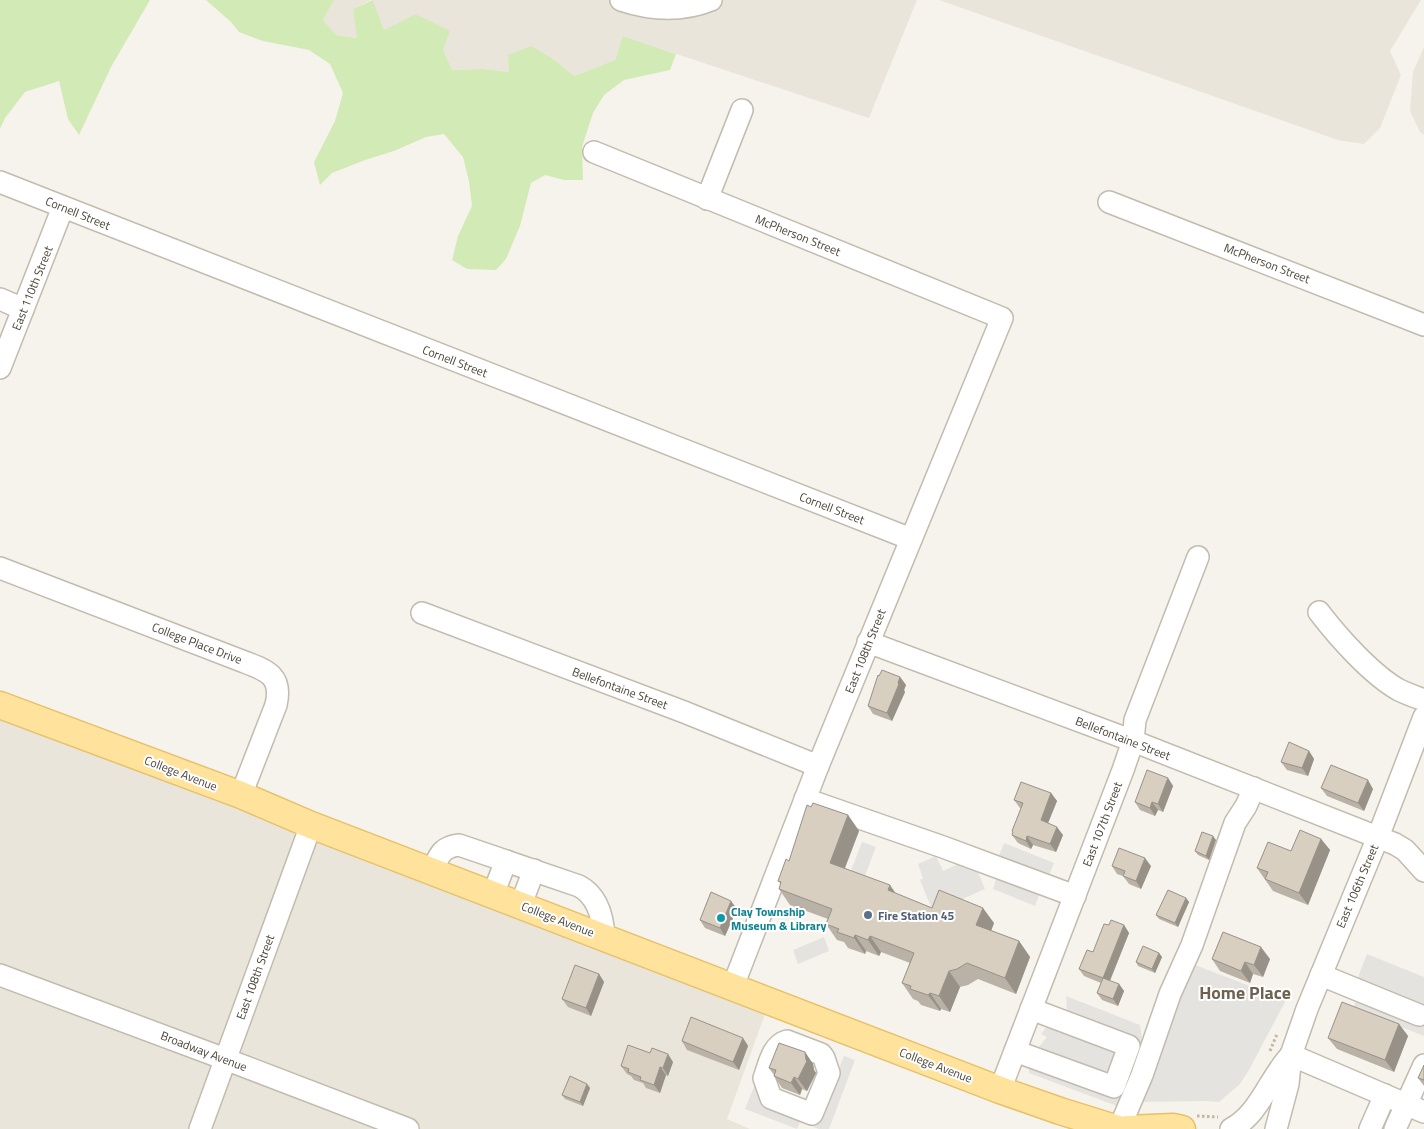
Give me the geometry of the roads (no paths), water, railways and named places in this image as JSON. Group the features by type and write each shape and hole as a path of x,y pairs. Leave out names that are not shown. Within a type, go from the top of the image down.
{"main road":[{"name":"College Avenue","path":"0,705 241,795 311,824 833,1024 1087,1124 1119,1129"},
{"path":"1127,1129 1173,1127 1188,1122"}],"street":[{"path":"621,0 660,10 711,0"},
{"path":"707,199 742,110"},
{"name":"McPherson Street","path":"594,152 1002,318"},
{"name":"Cornell Street","path":"0,182 910,538"},
{"name":"McPherson Street","path":"1109,202 1424,325"},
{"name":"East 110th Street","path":"0,368 63,207"},
{"path":"0,299 23,309"},
{"name":"East 108th Street","path":"733,986 805,798 910,538 1002,318"},
{"name":"East 107th Street","path":"1000,1090 1133,742 1135,720 1198,557"},
{"name":"College Place Drive","path":"0,568 242,661 272,675 278,692 276,705 241,795"},
{"path":"1319,612 1348,647 1381,677 1400,690 1424,700"},
{"name":"Bellefontaine Street","path":"422,613 684,712 818,766"},
{"name":"Bellefontaine Street","path":"868,642 1254,788 1395,844 1405,850 1424,871"},
{"name":"East 106th Street","path":"1276,1129 1288,1084 1291,1055 1424,717"},
{"path":"1119,1129 1142,1075 1170,994 1192,945 1235,823 1246,806 1254,788"},
{"path":"805,798 1075,896"},
{"name":"East 108th Street","path":"200,1129 311,824"},
{"path":"432,871 443,850 449,846 459,845 564,880 588,891 603,918 604,937"},
{"path":"493,894 506,861"},
{"path":"521,904 534,870"},
{"name":"Broadway Avenue","path":"0,975 408,1129"},
{"path":"1321,975 1419,1015"},
{"path":"1015,1051 1114,1087 1129,1046 1031,1008"},
{"path":"819,1077 833,1024"},
{"path":"1291,1055 1415,1108"},
{"name":"East 106th Street","path":"1222,1123 1246,1120 1291,1055"},
{"path":"1395,1129 1415,1108 1424,1065"},
{"path":"1370,1129 1385,1095"}],"place":[{"name":"Fire Station 45","path":"868,915"},
{"name":"Clay Township Museum & Library","path":"721,918"}],"district":[{"name":"Home Place","path":"1245,992"}]}
